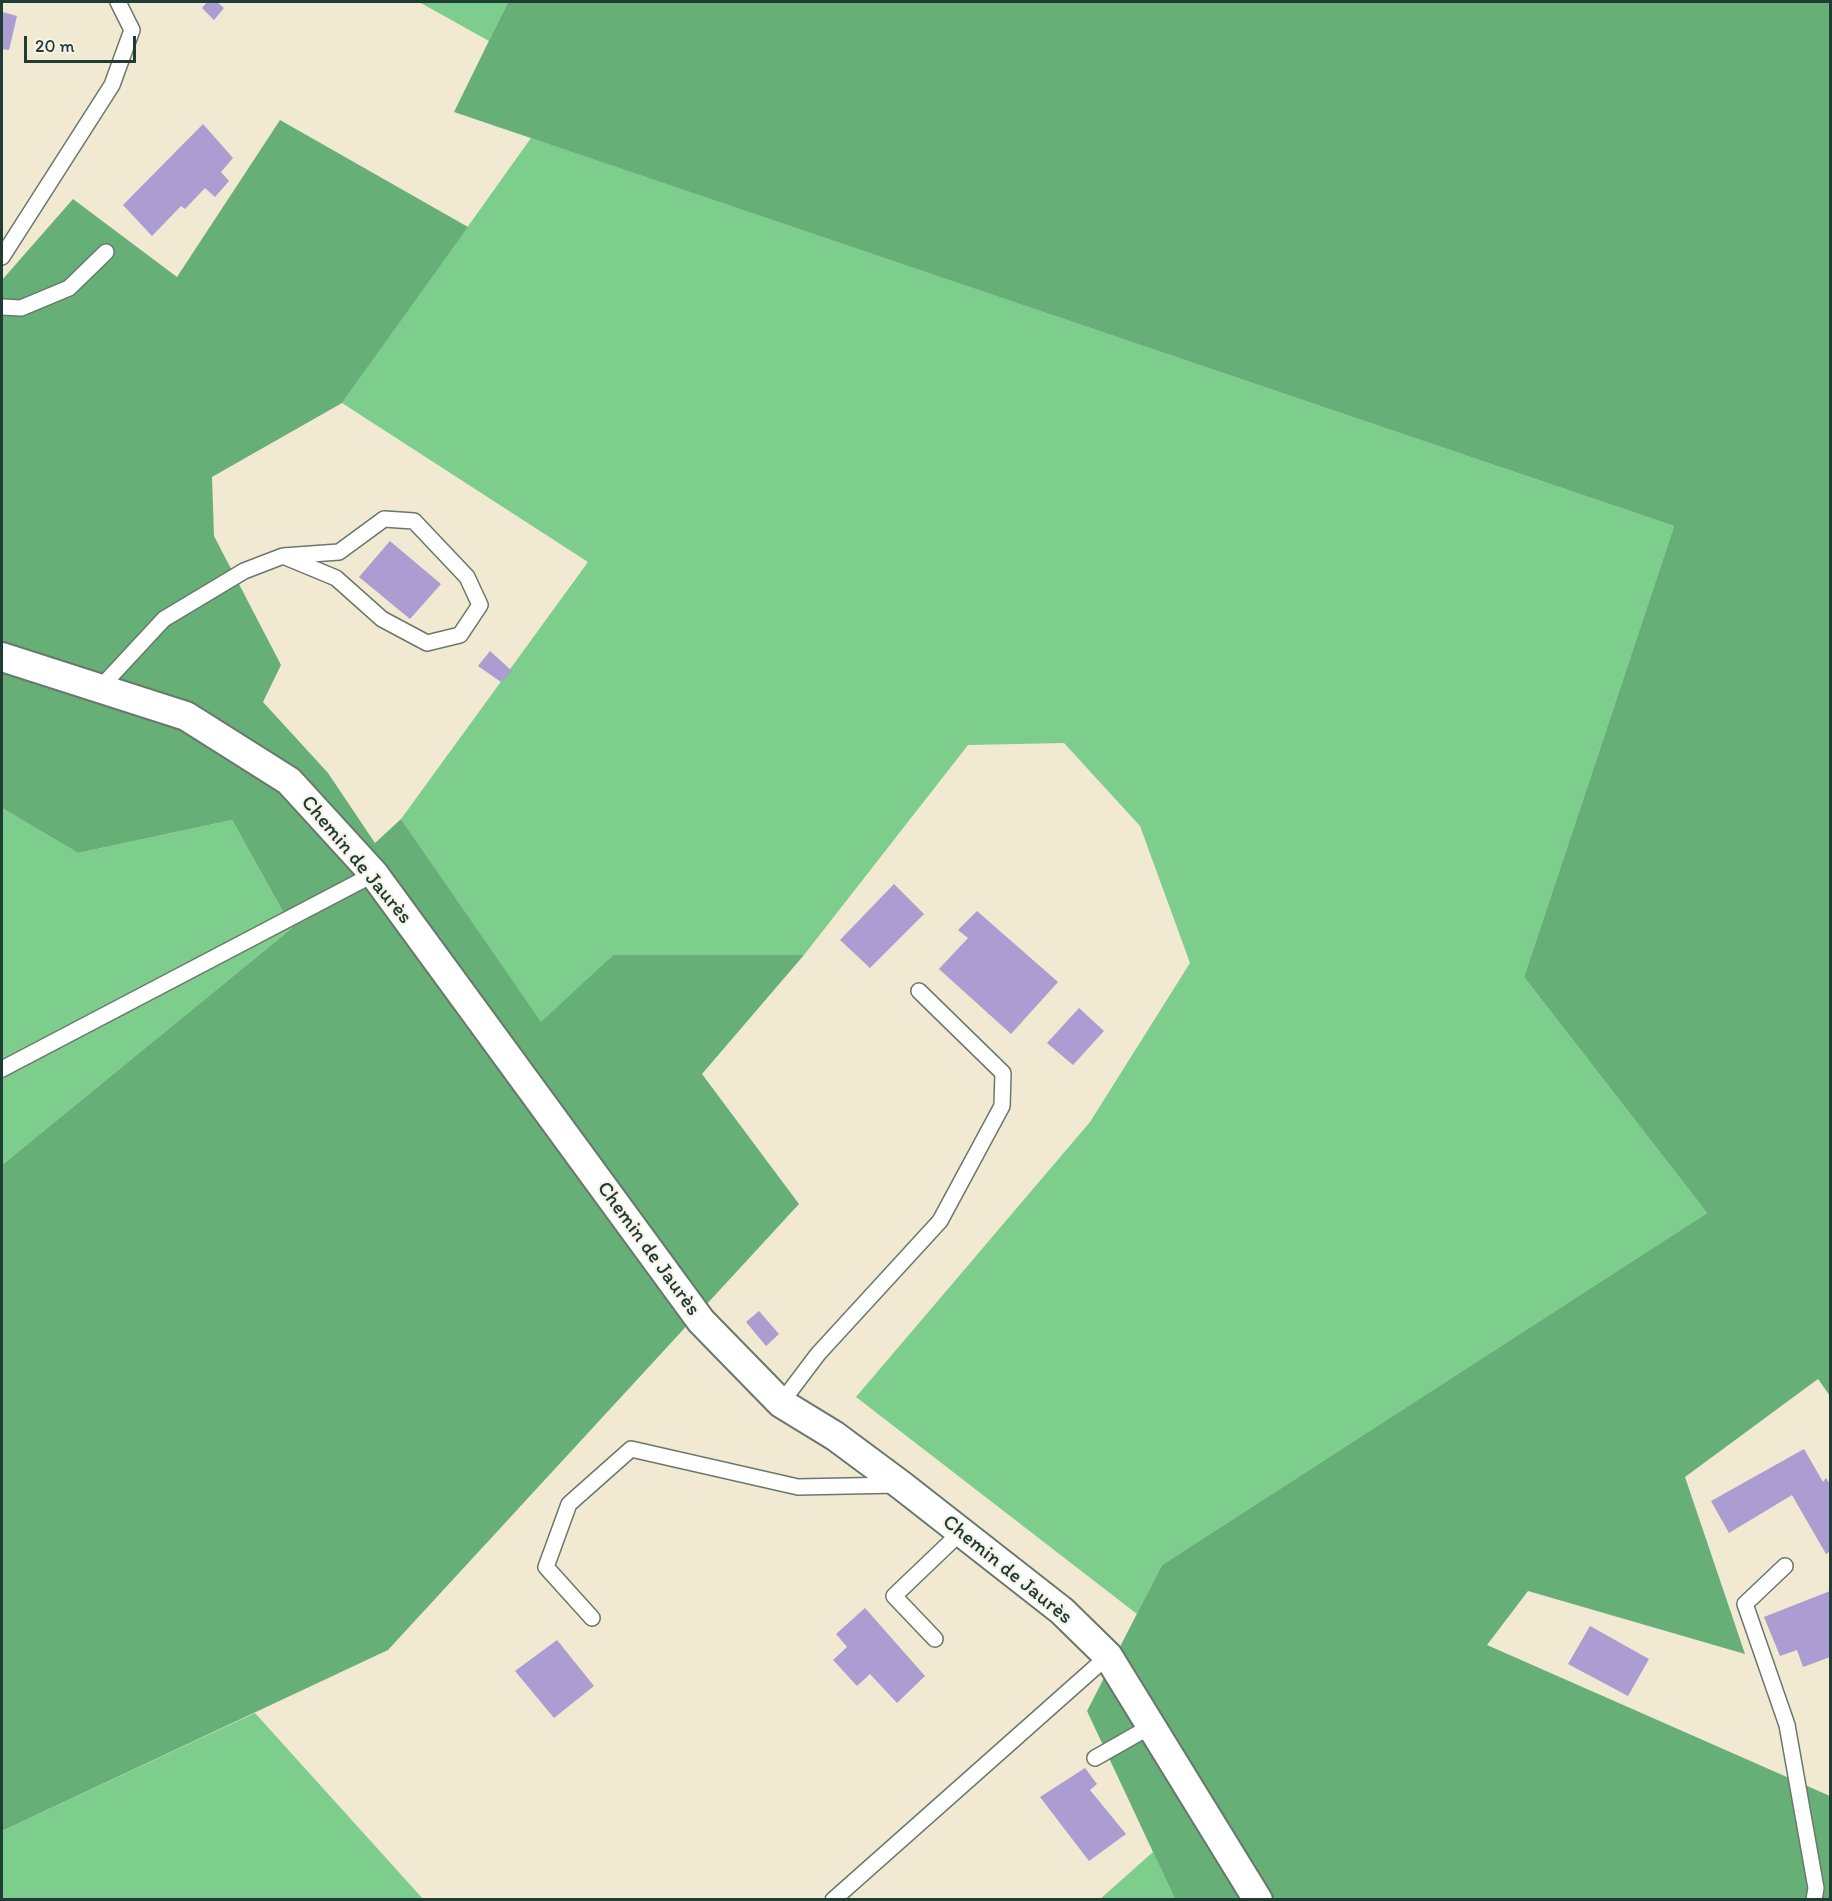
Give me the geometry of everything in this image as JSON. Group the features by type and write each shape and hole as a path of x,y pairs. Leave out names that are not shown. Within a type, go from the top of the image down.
{"street":[{"name":"Chemin de Jaurès","path":"2,657 186,716 289,781 374,874 701,1321 781,1403 835,1436 901,1485 1062,1611 1108,1656 1153,1725 1258,1899"}],"lane":[{"path":"2,257 112,85 132,30 118,2"},
{"path":"2,307 21,308 69,288 106,252"},
{"path":"99,688 164,619 244,571 283,556 339,552 384,519 414,521 467,577 480,605 460,635 427,643 382,619 336,578 283,556"},
{"path":"2,1069 374,874"},
{"path":"781,1403 818,1354 940,1221 1002,1106 1004,1073 919,991"},
{"path":"592,1618 546,1567 569,1504 631,1449 798,1487 901,1485"},
{"path":"935,1639 894,1596 961,1532"},
{"path":"1785,1566 1745,1604 1787,1725 1816,1888 1815,1899"},
{"path":"832,1899 1108,1656"},
{"path":"1095,1758 1153,1725"}],"green space":[{"path":"419,2 508,2 489,41"},
{"path":"508,2 1830,2 1830,1396 1818,1379 1685,1477 1745,1654 1528,1591 1487,1645 1830,1796 1830,1899 1175,1899 1087,1711 1162,1565 1707,1213 1524,977 1674,526 454,112"},
{"path":"280,120 468,227 342,403 212,477 214,536 281,665 263,702 328,773 375,843 401,819 541,1022 613,955 804,955 702,1074 799,1204 388,1650 2,1831 2,1165 292,928 232,820 78,853 2,808 2,280 73,199 177,277"},
{"path":"531,138 1674,526 1524,977 1707,1213 1162,1565 1137,1614 856,1397 1090,1122 1190,963 1140,826 1064,743 968,745 804,955 613,955 541,1023 401,819 588,562 342,403"},
{"path":"2,808 78,853 232,820 292,928 2,1165"},
{"path":"255,1713 423,1899 2,1899 2,1831"},
{"path":"1153,1852 1175,1899 1099,1900"}],"building":[{"path":"207,2 217,2 224,8 214,20 202,8"},
{"path":"2,12 17,16 9,50 2,49"},
{"path":"203,124 233,158 221,172 229,181 215,197 205,188 185,209 181,206 152,236 123,205"},
{"path":"390,541 441,584 410,619 359,577"},
{"path":"490,651 512,671 501,682 478,666"},
{"path":"894,884 924,914 870,968 840,940"},
{"path":"977,911 1058,982 1011,1034 939,969 968,938 958,930"},
{"path":"1079,1008 1104,1031 1073,1065 1047,1043"},
{"path":"759,1311 779,1334 766,1346 746,1322"},
{"path":"1804,1449 1823,1482 1826,1478 1830,1484 1830,1551 1826,1554 1792,1495 1729,1533 1711,1501"},
{"path":"1830,1591 1830,1657 1803,1667 1797,1650 1780,1656 1764,1617"},
{"path":"865,1608 925,1676 897,1703 870,1674 857,1686 833,1660 847,1647 836,1634"},
{"path":"1590,1626 1649,1659 1628,1696 1568,1664"},
{"path":"557,1640 594,1686 554,1718 515,1671"},
{"path":"1085,1768 1097,1784 1090,1790 1126,1834 1089,1861 1040,1797"}]}
